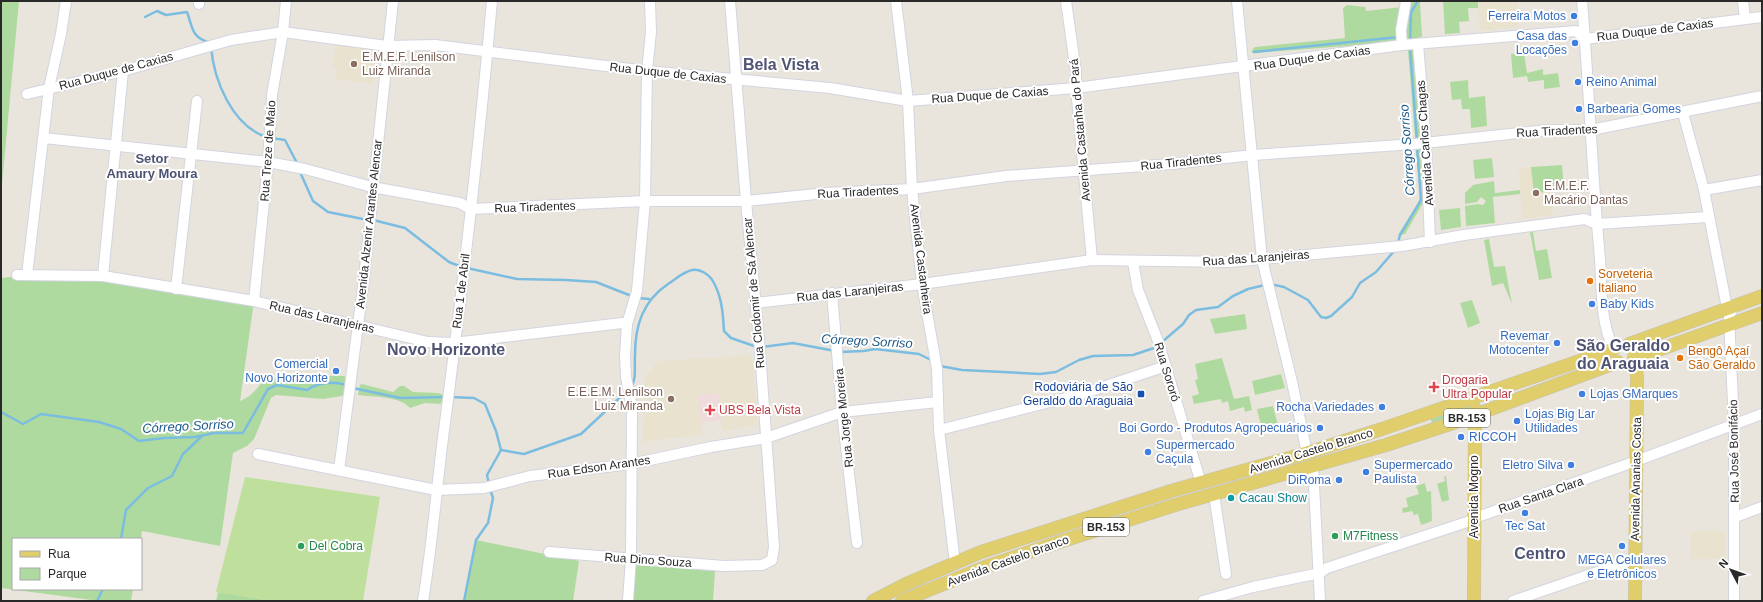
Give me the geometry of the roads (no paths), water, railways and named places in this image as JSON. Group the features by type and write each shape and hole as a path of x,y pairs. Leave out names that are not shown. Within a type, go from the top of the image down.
{"main road":[{"name":"Avenida Castelo Branco","path":"873,601 954,563 1020,539 1201,483 1308,453 1614,349 1621,343 1629,344 1646,339 1762,296"},
{"name":"Avenida Castelo Branco","path":"902,601 985,567 1208,496 1313,466 1474,416 1618,362 1625,364 1632,361 1634,357 1654,352 1762,313"},
{"path":"1629,344 1635,352 1634,357"},
{"path":"1614,349 1613,356 1618,362"},
{"path":"1637,376 1641,365 1654,352"},
{"name":"Avenida Ananias Costa","path":"1634,357 1637,376 1635,601"},
{"path":"1544,372 1548,388"},
{"name":"Avenida Mogno","path":"1474,601 1474,416 1475,404 1480,395"},
{"path":"1201,483 1208,496"}],"street":[{"path":"66,1 61,34 49,88 44,138 268,162"},
{"name":"Rua Treze de Maio","path":"254,301 268,162 272,95 283,32 286,1"},
{"name":"Avenida Alzenir Arantes Alencar","path":"339,470 348,392 358,325 393,1"},
{"name":"Rua 1 de Abril","path":"423,601 431,554 436,490 464,273 488,52 492,1"},
{"path":"628,601 631,558 632,408 625,370 627,324 636,296 645,201 647,71 651,32 650,1"},
{"name":"Rua Clodomir de Sá Alencar","path":"730,1 760,351 774,547 772,560 762,565 748,565"},
{"name":"Avenida Castanheira","path":"896,1 908,101 912,189 922,284 937,369 939,430 954,563"},
{"name":"Avenida Castanha do Pará","path":"1066,1 1076,72 1076,88 1092,260"},
{"path":"1237,1 1262,259 1308,453"},
{"name":"Avenida Carlos Chagas","path":"1406,1 1401,30 1410,45 1430,242"},
{"path":"1582,1 1596,224 1607,332 1614,349"},
{"path":"1743,1 1745,19"},
{"name":"Rua Duque de Caxias","path":"27,94 123,71 230,40 283,32 387,46 435,45 647,71 830,88 908,101 1076,88 1410,45 1576,31 1585,39 1762,17"},
{"path":"104,276 123,71"},
{"name":"Rua Tiradentes","path":"268,162 293,166 372,187 460,203 471,210 645,201 746,201 826,193 912,189 1006,176 1084,171 1253,155 1421,143 1548,130 1591,130 1683,113 1762,96"},
{"path":"176,288 197,101"},
{"path":"1683,113 1704,190 1708,217 1732,306"},
{"name":"Rua das Laranjeiras","path":"44,138 22,275 104,276 254,301 428,342 454,343 627,324"},
{"path":"1704,190 1762,180"},
{"name":"Rua das Laranjeiras","path":"755,303 832,293 922,284 1092,260 1133,262 1230,262 1397,246 1430,242 1464,235 1585,219 1596,224 1708,217"},
{"name":"Rua Sororó","path":"1133,262 1138,290 1159,344 1201,483"},
{"name":"Rua Jorge Moreira","path":"832,293 842,412 858,543"},
{"name":"Rua José Bonifácio","path":"1732,306 1729,317 1734,425 1734,601"},
{"path":"939,430 1082,394 1166,366"},
{"name":"Rua Edson Arantes","path":"258,454 436,490 489,487 530,476 631,464 712,447 766,438 842,412 938,402"},
{"name":"Rua Santa Clara","path":"1202,601 1252,587 1320,572 1327,568 1474,519 1636,462 1762,414"},
{"path":"1313,466 1320,572 1320,601"},
{"path":"1208,496 1226,574"},
{"path":"1735,516 1762,508"},
{"name":"Rua Dino Souza","path":"549,552 724,566 748,565"},
{"path":"1513,601 1635,559"}],"waterway":[{"name":"Córrego Sorriso","path":"1410,42 1411,12 1418,1"},
{"path":"145,17 157,11 166,15 187,12 196,35 204,41 210,43"},
{"path":"1254,52 1399,37"},
{"path":"211,47 216,74 234,112 243,123 266,137"},
{"name":"Córrego Sorriso","path":"1410,47 1417,142"},
{"path":"271,138 285,140 298,165"},
{"name":"Córrego Sorriso","path":"1398,243 1400,235 1421,200 1417,147"},
{"path":"300,172 313,201 328,212 368,220"},
{"path":"373,220 405,228 449,262 462,267"},
{"name":"Córrego Sorriso","path":"1270,284 1284,287 1308,300 1321,317 1326,318 1331,316 1352,297 1360,283 1376,272 1395,250"},
{"path":"467,268 517,279 596,282 634,297"},
{"name":"Córrego Sorriso","path":"631,388 635,376 635,344 642,315 652,298 659,291 689,271 701,271 714,283 723,312 724,331 731,338 757,347"},
{"name":"Córrego Sorriso","path":"1162,342 1183,324 1189,315 1196,310 1218,307 1233,296 1248,289 1265,285"},
{"path":"638,298 649,299"},
{"name":"Córrego Sorriso","path":"762,347 793,343 835,351"},
{"name":"Córrego Sorriso","path":"940,366 962,370 1040,374 1056,372 1079,360 1093,356 1133,355 1157,347"},
{"name":"Córrego Sorriso","path":"840,352 875,349 919,354 933,361"},
{"name":"Córrego Sorriso","path":"1,412 23,424 41,414 99,422 121,429 139,441 164,438 195,437 214,433 243,433 268,389 277,385 307,390 316,385 326,383 347,385"},
{"name":"Córrego Sorriso","path":"353,388 400,398 445,397"},
{"name":"Córrego Sorriso","path":"501,450 524,454 581,434 626,392"},
{"name":"Córrego Sorriso","path":"450,397 474,398 485,404 496,431 501,450"},
{"path":"121,538 126,510 148,488 172,476 183,454 202,436"},
{"path":"489,484 487,475 501,450"},
{"path":"464,601 476,540 488,523 493,498 490,489"},
{"path":"97,601 102,590"}],"place":[{"name":"Ferreira Motos","path":"1574,16"},
{"name":"Casa das Locações","path":"1575,43"},
{"name":"E.M.E.F. Lenilson Luiz Miranda","path":"354,64"},
{"name":"Reino Animal","path":"1578,82"},
{"name":"Barbearia Gomes","path":"1579,109"},
{"name":"E.M.E.F. Macário Dantas","path":"1536,193"},
{"name":"Sorveteria Italiano","path":"1590,281"},
{"name":"Baby Kids","path":"1592,304"},
{"name":"Revemar Motocenter","path":"1557,343"},
{"name":"Bengô Açaí São Geraldo","path":"1680,358"},
{"name":"Comercial Novo Horizonte","path":"336,371"},
{"name":"Drogaria Ultra Popular","path":"1434,387"},
{"name":"Rodoviária de São Geraldo do Araguaia","path":"1141,394"},
{"name":"Lojas GMarques","path":"1582,394"},
{"name":"E.E.E.M. Lenilson Luiz Miranda","path":"671,399"},
{"name":"Rocha Variedades","path":"1382,407"},
{"name":"UBS Bela Vista","path":"710,410"},
{"name":"Lojas Big Lar Utilidades","path":"1517,421"},
{"name":"Boi Gordo - Produtos Agropecuários","path":"1320,428"},
{"name":"RICCOH","path":"1461,437"},
{"name":"Supermercado Caçula","path":"1148,452"},
{"name":"Eletro Silva","path":"1571,465"},
{"name":"Supermercado Paulista","path":"1366,472"},
{"name":"DiRoma","path":"1339,480"},
{"name":"Cacau Show","path":"1231,498"},
{"name":"Tec Sat","path":"1525,513"},
{"name":"M7Fitness","path":"1335,536"},
{"name":"Del Cobra","path":"301,546"},
{"name":"MEGA Celulares e Eletrônicos","path":"1622,546"}],"district":[{"name":"Bela Vista","path":"781,64"},
{"name":"Setor Amaury Moura","path":"152,166"},
{"name":"Novo Horizonte","path":"446,349"},
{"name":"São Geraldo do Araguaia","path":"1623,354"},
{"name":"Centro","path":"1540,553"}]}
